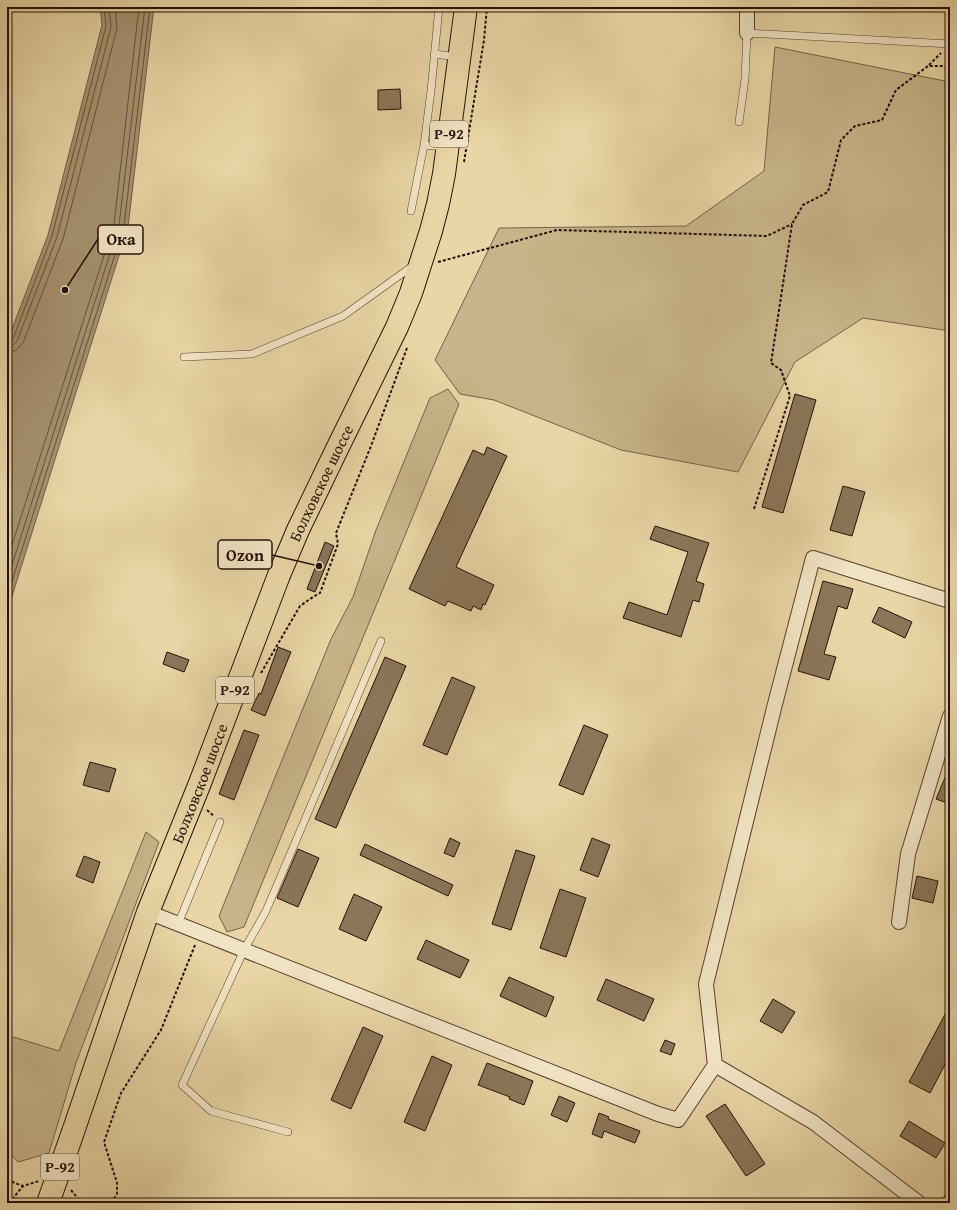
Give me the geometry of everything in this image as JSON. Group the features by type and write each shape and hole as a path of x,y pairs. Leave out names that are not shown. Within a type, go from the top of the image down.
{"main road":[{"name":"Болховское шоссе","path":"48,1203 148,912 200,784 279,575 311,503 397,327 411,293 430,261 448,147 466,7"}],"street":[{"path":"747,7 747,34"},
{"path":"148,912 643,1108 678,1120 715,1065 706,984 812,558 950,601"},
{"path":"899,922 908,854 950,716"},
{"path":"715,1065 814,1122 919,1203"}],"lane":[{"path":"411,211 424,145 439,7"},
{"path":"740,122 745,79 747,34 950,44"},
{"path":"434,54 459,57"},
{"path":"424,145 448,147"},
{"path":"184,357 252,354 343,316 430,261"},
{"path":"288,1132 211,1111 182,1085 244,950 266,911 381,641"},
{"path":"178,924 220,822"}],"path":[{"path":"754,509 790,396 781,370 771,363 792,224 803,205 828,192 841,140 855,126 882,120 896,90 928,66 944,50"},
{"path":"928,66 942,66 950,68"},
{"path":"430,261 557,230 767,236 792,224"},
{"path":"259,677 300,606"},
{"path":"204,806 220,822"},
{"path":"111,1203 117,1194 117,1184 104,1142 121,1093 162,1030 200,932"},
{"path":"7,1180 23,1186 9,1203"}],"shaded area":[{"path":"775,47 950,82 950,331 863,318 795,362 738,472 621,450 494,400 460,394 435,360 499,228 686,226 764,171"},
{"path":"448,389 459,404 244,927 227,932 219,916 331,639 353,597 376,530 430,398"},
{"path":"146,832 159,842 76,1063 49,1153 18,1162 7,1150 7,1035 59,1051"}],"water":[{"path":"100,7 154,7 128,227 7,612 7,342 48,235 102,25"}],"building":[{"path":"400,89 401,109 378,110 378,90"},
{"path":"795,394 816,400 783,513 762,507"},
{"path":"487,447 507,456 456,567 494,585 485,605 483,604 481,610 473,606 471,611 448,601 445,606 409,589 473,450 484,455"},
{"path":"843,486 865,492 852,536 830,530"},
{"path":"655,526 709,543 696,581 704,584 699,602 693,600 681,637 623,618 629,602 667,615 688,552 650,539"},
{"path":"325,542 334,546 315,592 307,589"},
{"path":"823,581 853,589 847,609 838,606 824,654 836,657 829,680 798,671"},
{"path":"879,607 912,622 905,638 872,622"},
{"path":"278,647 291,652 265,716 251,710 259,693 261,694"},
{"path":"167,652 189,660 184,672 163,664"},
{"path":"385,657 406,666 336,828 315,819"},
{"path":"452,677 475,687 447,755 423,745"},
{"path":"584,725 608,735 583,795 559,785"},
{"path":"244,730 259,735 234,800 219,794"},
{"path":"90,762 116,769 109,792 83,785"},
{"path":"950,766 950,804 936,799"},
{"path":"450,838 460,843 454,857 444,853"},
{"path":"592,838 610,845 598,877 580,870"},
{"path":"365,844 453,885 448,896 360,855"},
{"path":"298,849 319,858 298,907 277,898"},
{"path":"516,850 535,856 511,930 492,924"},
{"path":"84,856 100,862 93,883 76,876"},
{"path":"917,876 938,881 933,903 912,898"},
{"path":"560,889 586,898 566,957 540,948"},
{"path":"354,894 382,907 366,941 339,929"},
{"path":"426,940 469,960 460,978 417,959"},
{"path":"509,977 554,997 546,1017 500,996"},
{"path":"606,979 654,999 644,1021 597,1000"},
{"path":"773,999 795,1012 782,1033 760,1021"},
{"path":"950,1005 950,1055 930,1093 909,1082"},
{"path":"363,1027 383,1036 351,1109 331,1100"},
{"path":"665,1040 675,1044 671,1055 660,1051"},
{"path":"432,1056 452,1065 425,1131 404,1122"},
{"path":"487,1063 533,1081 524,1105 509,1099 510,1097 478,1085"},
{"path":"559,1096 575,1103 567,1122 551,1115"},
{"path":"725,1104 765,1164 746,1176 706,1116"},
{"path":"599,1113 609,1117 608,1119 640,1131 635,1143 604,1131 602,1138 592,1134"},
{"path":"909,1121 945,1143 936,1158 900,1136"}],"place":[{"name":"Ока","path":"65,290"},
{"name":"Ozon","path":"319,566"}]}
